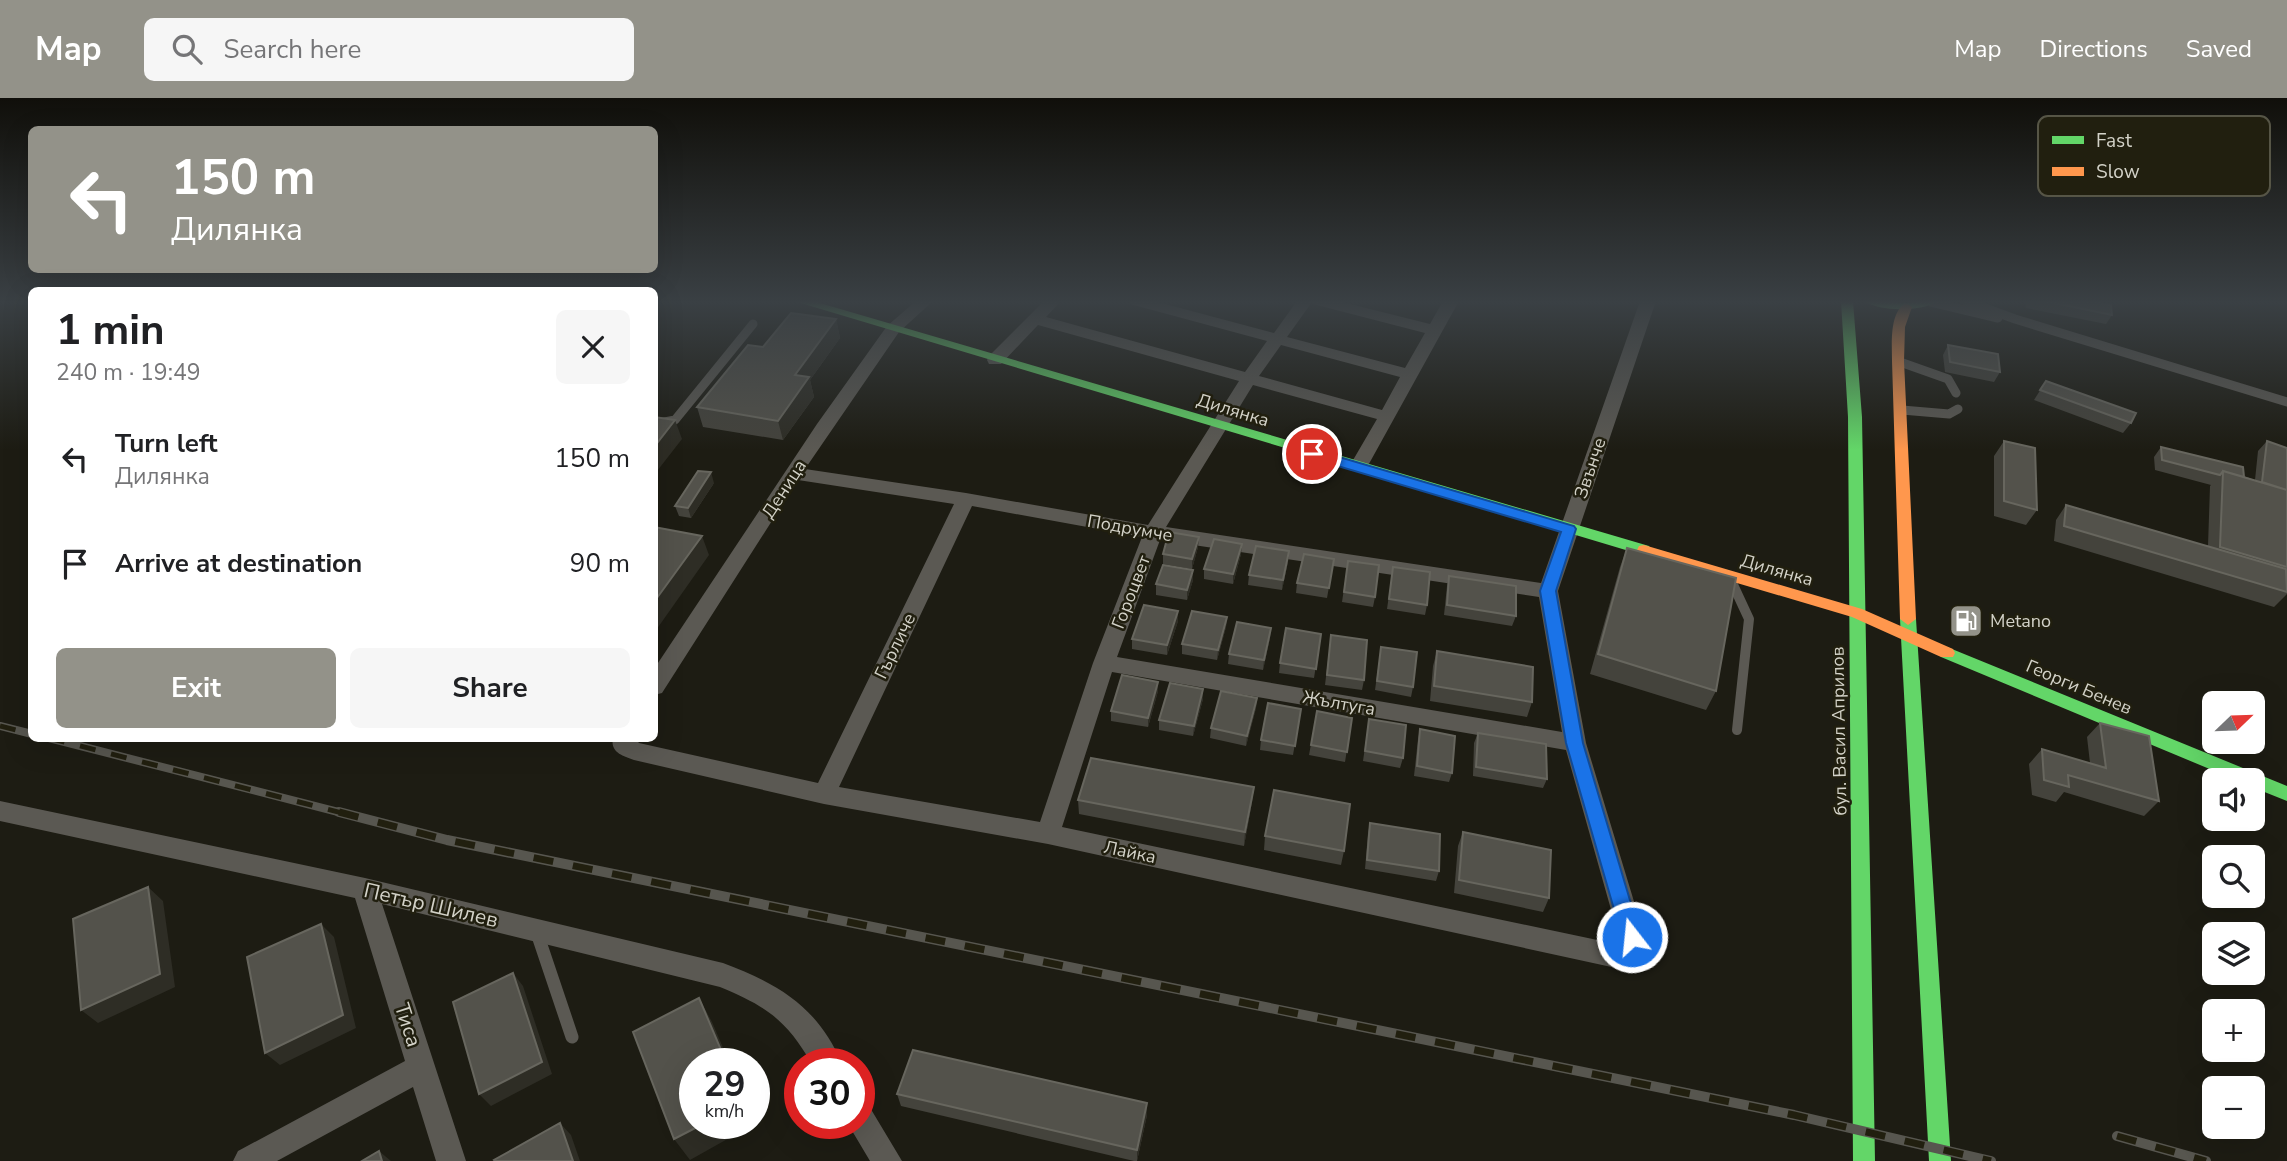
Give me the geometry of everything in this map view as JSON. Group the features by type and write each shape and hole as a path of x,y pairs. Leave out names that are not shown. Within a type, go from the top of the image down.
{"main road":[{"name":"Дилянка","path":"964,351 1857,613"},
{"name":"бул. Васил Априлов","path":"1852,351 1855,417 1864,1161"},
{"path":"1898,351 1909,637 1940,1161"},
{"name":"Георги Бенев","path":"1857,613 2287,794"}],"street":[{"name":"Деница","path":"658,681 823,428 878,351"},
{"path":"995,360 1004,351"},
{"path":"1150,351 1388,417"},
{"name":"Гороцвет","path":"1048,834 1104,663 1153,532 1249,378 1270,351"},
{"path":"1322,351 1408,374"},
{"path":"1358,467 1388,417 1422,351"},
{"name":"Звънче","path":"1631,351 1548,591 1575,743 1639,961"},
{"name":"Подрумче","path":"794,474 966,499 1153,532 1548,591"},
{"name":"Гърличе","path":"824,793 966,499"},
{"name":"Жълтуга","path":"1104,663 1575,743"},
{"name":"Лайка","path":"623,742 634,751 824,793 1048,834 1639,961"},
{"name":"Петър Шилев","path":"0,811 365,889 723,975 765,993 803,1023 818,1048"},
{"name":"Тиса","path":"365,889 452,1161"},
{"path":"248,1161 422,1067"},
{"path":"873,1139 887,1161"}],"lane":[{"path":"658,423 675,420 731,351"},
{"path":"2119,351 2287,402"},
{"path":"1898,361 1948,379 1956,393"},
{"path":"1902,410 1949,414 1958,409"},
{"path":"1729,576 1749,619 1737,730"},
{"path":"536,930 572,1037"}],"building":[{"path":"743,351 813,351 795,375 809,377 778,421 697,407"},
{"path":"1949,351 1998,354 2000,372 1950,362"},
{"path":"2046,381 2136,413 2131,423 2040,390"},
{"path":"658,418 675,420 658,442"},
{"path":"2004,441 2035,448 2037,510 2004,501"},
{"path":"2267,441 2287,448 2287,490 2262,482"},
{"path":"2161,447 2243,467 2244,477 2223,471 2220,475 2162,460"},
{"path":"698,471 711,472 688,508 675,506"},
{"path":"2223,471 2287,490 2287,567 2220,547"},
{"path":"2066,505 2286,569 2287,592 2064,526"},
{"path":"658,528 702,536 658,596"},
{"path":"1169,532 1199,537 1192,559 1163,554"},
{"path":"1214,539 1242,544 1233,574 1204,569"},
{"path":"1256,546 1289,551 1283,580 1249,575"},
{"path":"1627,548 1736,578 1716,691 1598,654"},
{"path":"1304,554 1334,559 1329,588 1297,583"},
{"path":"1348,561 1379,565 1375,597 1344,592"},
{"path":"1163,565 1193,570 1187,590 1156,584"},
{"path":"1393,567 1430,572 1427,605 1389,599"},
{"path":"1449,576 1516,586 1516,616 1447,605"},
{"path":"1144,605 1178,611 1167,645 1132,639"},
{"path":"1192,611 1227,617 1218,650 1182,644"},
{"path":"1237,622 1271,628 1264,660 1229,654"},
{"path":"1286,628 1321,634 1316,669 1280,663"},
{"path":"1331,635 1367,640 1364,680 1327,675"},
{"path":"1381,647 1417,652 1413,687 1377,681"},
{"path":"1437,651 1533,667 1532,702 1434,686"},
{"path":"1122,675 1158,682 1148,718 1111,711"},
{"path":"1170,683 1203,689 1194,726 1159,720"},
{"path":"1221,691 1257,698 1247,736 1211,728"},
{"path":"1268,703 1301,709 1295,746 1261,740"},
{"path":"1317,711 1352,718 1347,752 1311,745"},
{"path":"1369,719 1406,725 1403,758 1365,751"},
{"path":"2100,723 2149,736 2159,801 2068,775 2069,787 2044,780 2042,749 2106,768"},
{"path":"1420,729 1455,736 1452,773 1417,766"},
{"path":"1478,733 1546,744 1547,779 1476,767"},
{"path":"1091,758 1254,787 1245,832 1078,800"},
{"path":"1274,790 1350,804 1344,851 1265,836"},
{"path":"1370,823 1440,834 1439,871 1367,860"},
{"path":"1463,832 1551,850 1549,898 1459,880"},
{"path":"148,887 160,974 81,1010 73,919"},
{"path":"321,924 343,1015 265,1053 247,957"},
{"path":"513,973 542,1062 479,1094 453,1002"},
{"path":"699,998 720,1048 679,1048 679,1136 674,1139 633,1032"},
{"path":"913,1050 1147,1103 1137,1150 897,1094"},
{"path":"560,1123 573,1161 494,1160"},
{"path":"379,1151 382,1161 362,1161"}],"railway":[{"path":"0,726 28,733"},
{"path":"65,742 346,814"},
{"path":"339,812 447,840 1794,1115 1991,1161"},
{"path":"2117,1136 2206,1161"}],"traffic: fast":[{"path":"968,351 1644,550"},
{"path":"1850,351 1855,417 1864,1161"},
{"path":"1908,619 1940,1161"},
{"path":"1947,653 2287,794"}],"traffic: slow":[{"path":"1898,351 1908,619"},
{"path":"1644,550 1857,613 1947,653"}],"place":[{"name":"Metano","path":"1966,621"}],"route":[{"path":"1312,454 1569,529 1548,591 1575,743 1632,937"}]}
